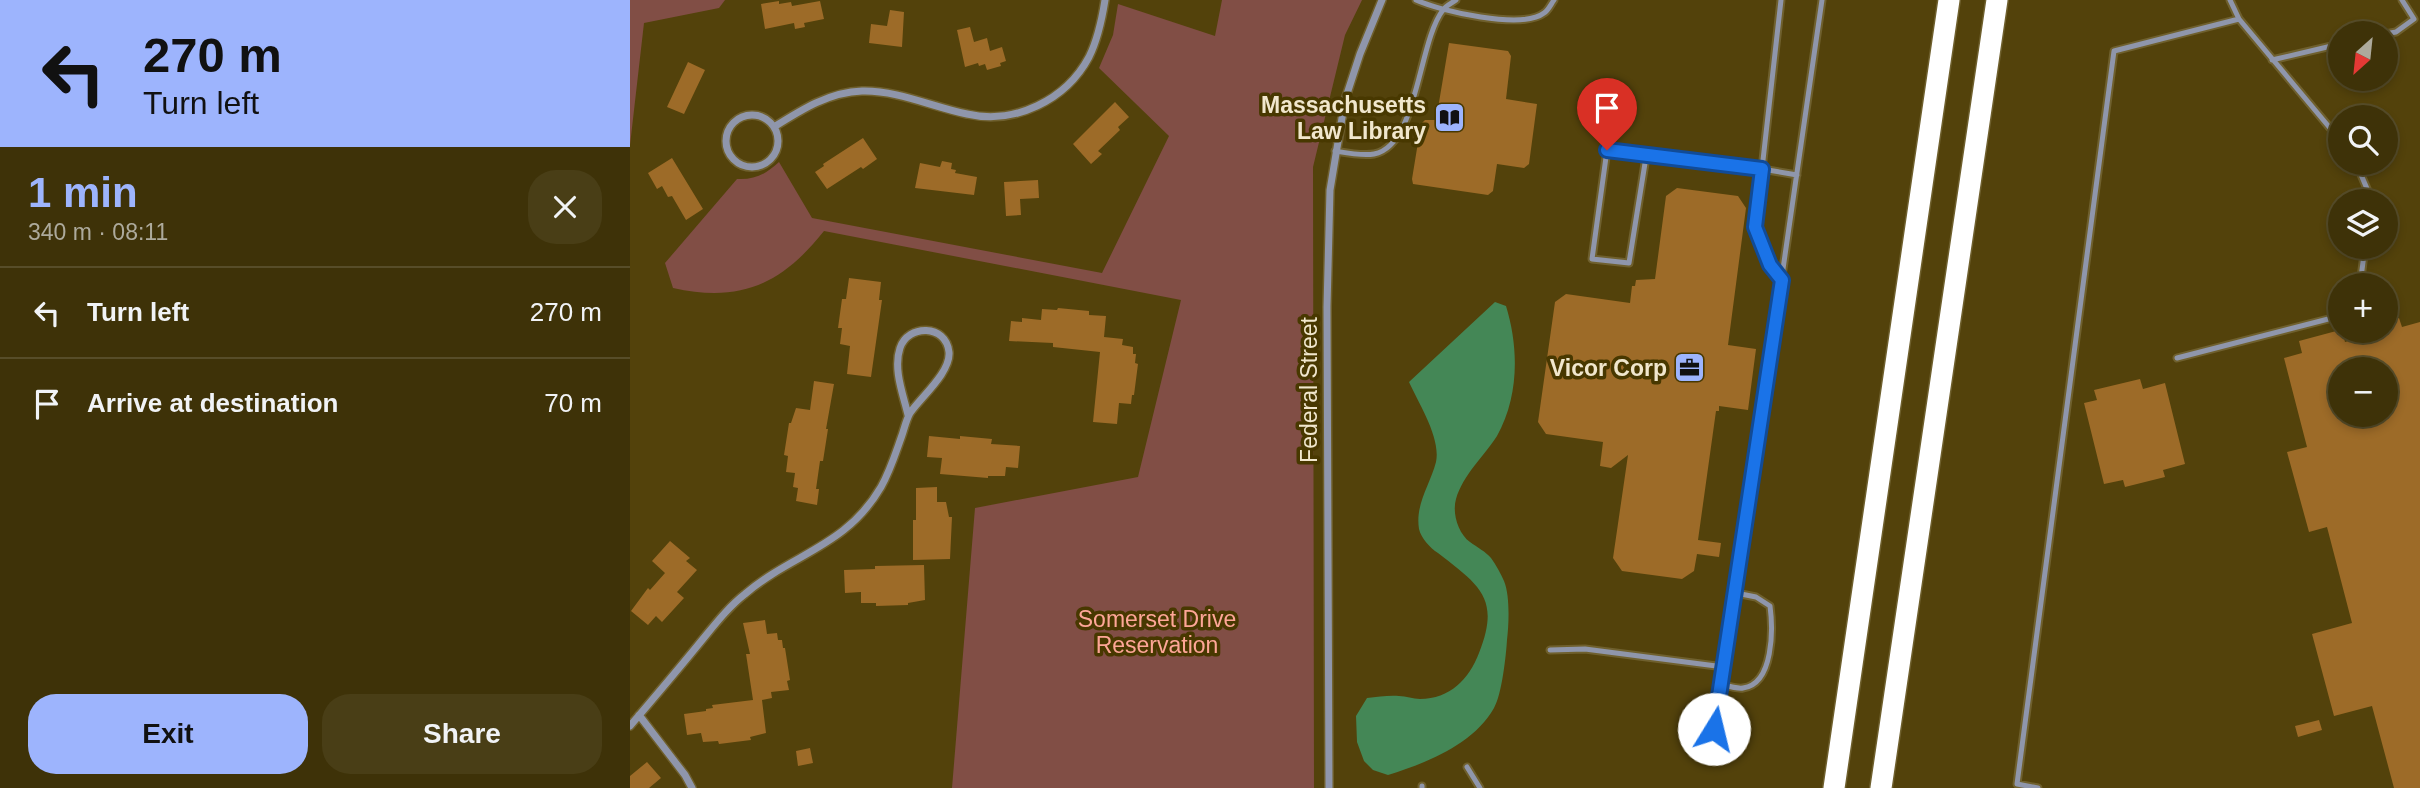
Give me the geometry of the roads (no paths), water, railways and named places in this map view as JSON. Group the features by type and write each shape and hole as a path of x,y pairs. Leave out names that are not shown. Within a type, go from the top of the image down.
{"highway":[{"path":"1833,788 1949,0"},
{"path":"1881,788 1997,0"}],"street":[{"path":"774,127 820,101 860,91 891,94 970,115 1005,116 1023,112 1055,96 1080,71 1096,40 1105,0"},
{"name":"Federal Street","path":"1329,788 1327,307 1330,190 1335,151 1349,89 1382,0"},
{"path":"755,115 774,127 778,137 777,148 768,162 752,167 732,159 727,149 726,137 734,122 743,116 755,115"},
{"path":"630,726 717,622 745,593 836,538 861,516 886,476 908,415 942,373 948,360 947,344 943,338 929,330 913,332 906,337 899,352 898,373 908,415"},
{"path":"639,715 692,788"}],"lane":[{"path":"1416,0 1491,19 1525,20 1544,14 1554,0"},
{"path":"1335,151 1376,154 1392,143 1403,130 1421,67 1443,9 1456,0"},
{"path":"1782,0 1755,227 1770,265 1782,280"},
{"path":"1711,751 1822,0"},
{"path":"2230,0 2239,19 2328,126"},
{"path":"2398,31 2414,19 2402,0"},
{"path":"2038,788 2017,784 2114,51 2239,19"},
{"path":"2272,60 2328,47"},
{"path":"1646,156 1629,263 1592,258 1607,150 1797,175"},
{"path":"2177,358 2328,319"},
{"path":"1721,684 1742,689 1756,683 1764,672 1770,649 1773,626 1770,606 1756,597 1736,593"},
{"path":"1550,650 1585,649 1724,667"},
{"path":"1467,768 1480,788"}],"place":[{"name":"Massachusetts Law Library","path":"1449,118"},
{"name":"Vicor Corp","path":"1690,368"}],"park label":[{"name":"Somerset Drive Reservation","path":"1157,632"}]}
